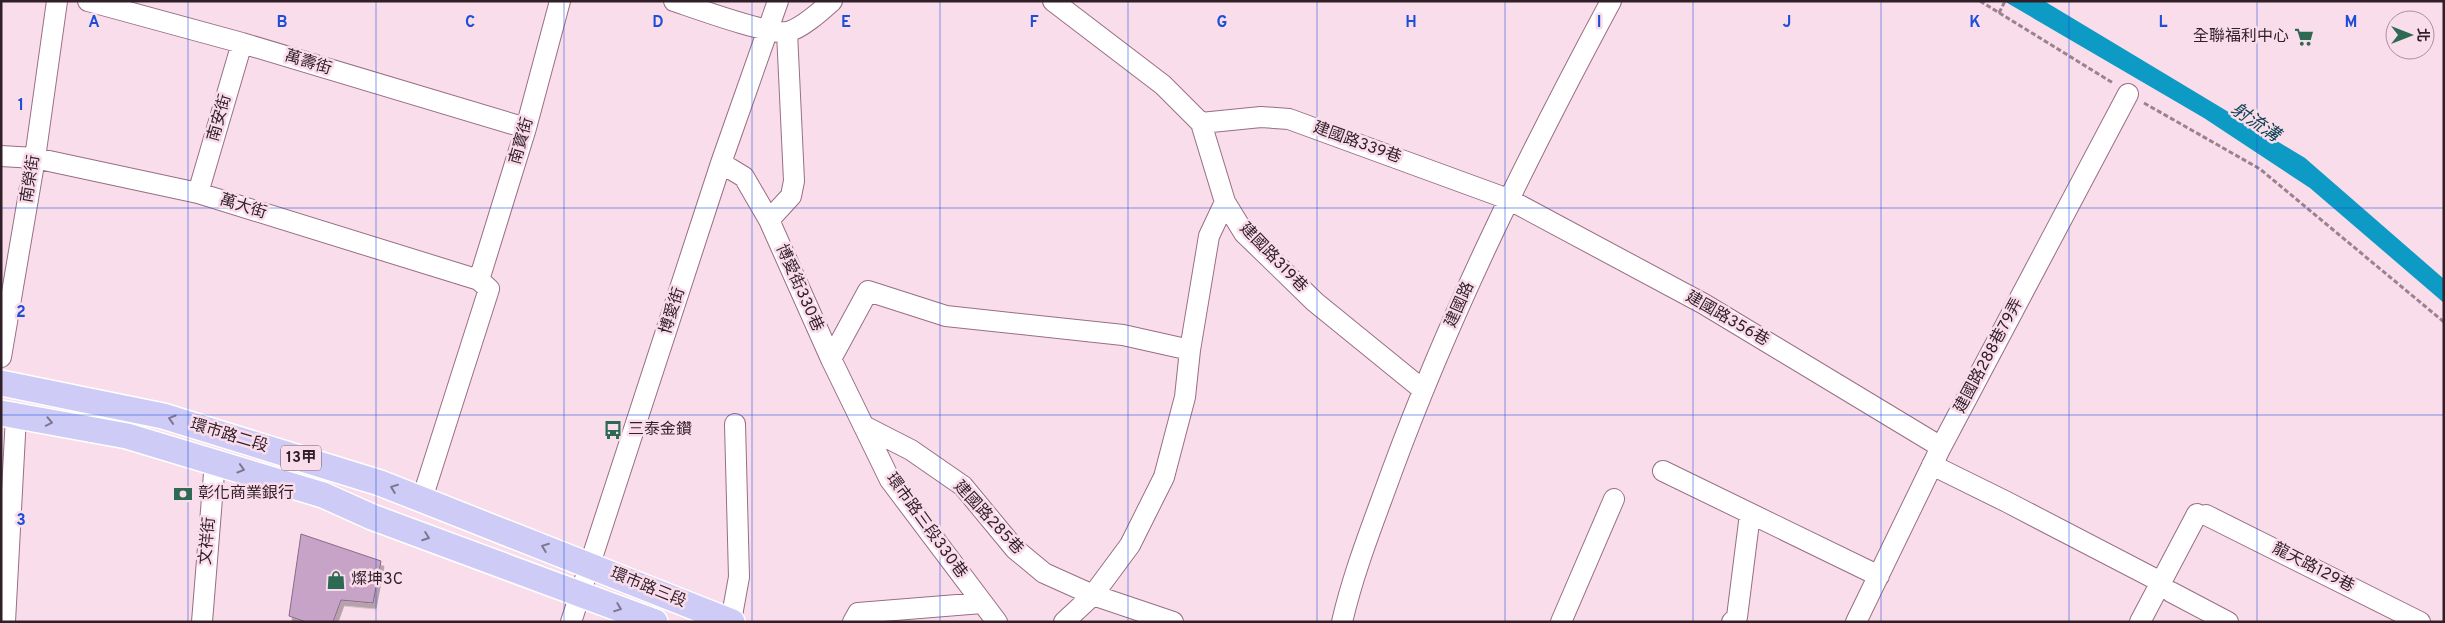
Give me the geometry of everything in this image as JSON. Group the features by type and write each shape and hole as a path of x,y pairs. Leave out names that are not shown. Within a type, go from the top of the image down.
{"main road":[{"name":"環市路二段","path":"1,383 163,416 322,464 422,499 591,565"},
{"name":"環市路二段","path":"9,414 127,436 322,494 372,517 580,593"},
{"name":"環市路三段","path":"591,565 732,621"},
{"name":"環市路三段","path":"580,593 655,622"}],"street":[{"name":"南榮街","path":"1,357 34,158 57,1"},
{"name":"萬壽街","path":"88,1 242,43 526,128"},
{"name":"南寶街","path":"479,280 526,128 560,1"},
{"path":"674,1 778,31 816,15 832,1"},
{"name":"博愛街","path":"571,622 721,163 778,31 778,1"},
{"name":"建國路319巷","path":"1053,1 1163,85 1201,123 1225,202 1244,233 1315,302 1422,389"},
{"name":"建國路","path":"1342,622 1351,584 1422,389 1508,199 1611,1"},
{"path":"769,220 791,196 794,181 778,31"},
{"name":"南安街","path":"198,193 242,43"},
{"name":"建國路288巷79弄","path":"1856,622 1941,447 2128,94"},
{"name":"建國路339巷","path":"1201,123 1261,117 1289,119 1341,136 1508,199"},
{"name":"萬大街","path":"1,156 34,158 198,193 479,280"},
{"name":"博愛街330巷","path":"721,163 744,177 769,220 831,359 864,426"},
{"name":"建國路356巷","path":"1508,199 1704,304 1941,447"},
{"path":"1064,622 1093,595 1130,545 1164,477 1185,397 1190,350 1210,236 1225,202"},
{"path":"422,499 489,289 479,280"},
{"path":"831,359 868,291 946,316 1123,335 1190,350"},
{"path":"4,618 9,414"},
{"path":"732,621 740,577 735,424"},
{"name":"建國路285巷","path":"864,426 912,450 962,486 1015,549 1044,573 1093,595 1173,622"},
{"name":"環市路三段330巷","path":"864,426 890,480 997,622"},
{"name":"文祥街","path":"202,622 215,461"},
{"path":"1932,465 2007,502 2228,622"},
{"path":"1663,471 1878,576"},
{"path":"1561,622 1614,499"},
{"path":"1732,622 1736,617 1750,514"},
{"name":"龍天路129巷","path":"2166,587 2202,515 2420,622"},
{"path":"2140,622 2166,587"},
{"path":"853,622 858,613 982,603"}],"path":[{"path":"1980,1 2104,76 2128,94 2260,169 2444,322"},
{"path":"1999,12 2005,1"}],"water":[{"path":"2004,1 2044,1 2305,158 2444,279 2444,303 2310,188 2204,118"}],"building":[{"name":"燦坤3C","path":"301,534 381,561 373,603 341,600 333,622 306,622 289,616"}],"place":[{"name":"全聯福利中心","path":"2304,37"},
{"name":"三泰金鑽","path":"613,430"},
{"name":"彰化商業銀行","path":"183,494"},
{"name":"燦坤3C","path":"336,580"}],"water label":[{"name":"射流溝","path":"2255,123"}]}
